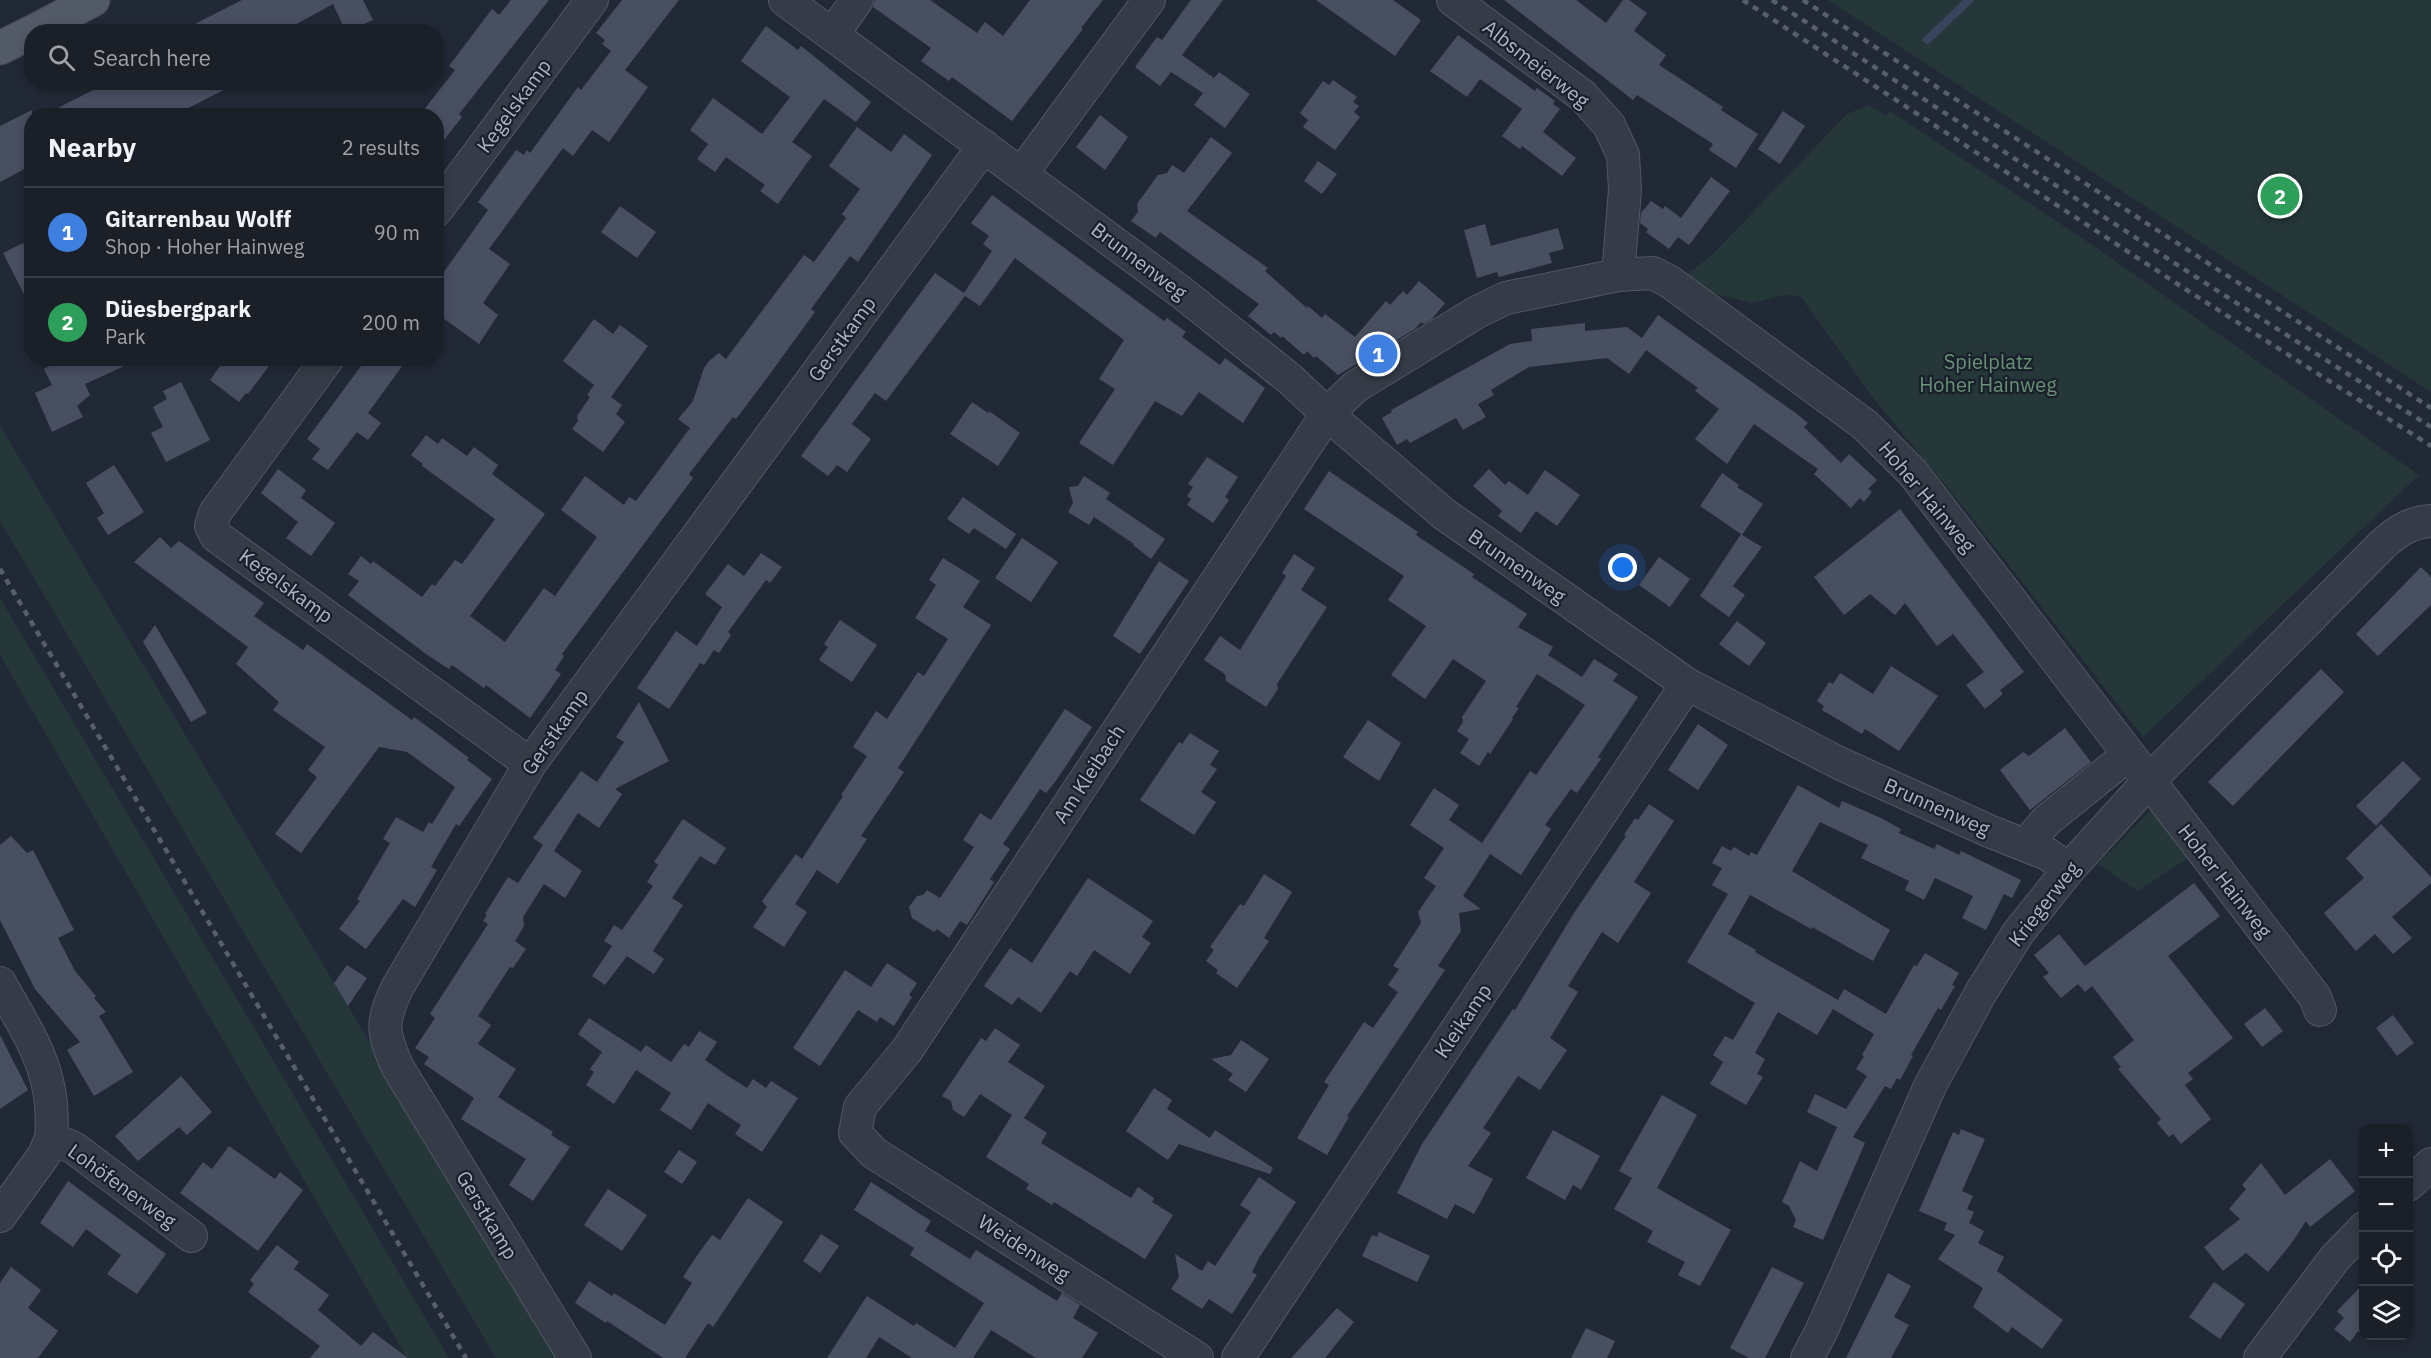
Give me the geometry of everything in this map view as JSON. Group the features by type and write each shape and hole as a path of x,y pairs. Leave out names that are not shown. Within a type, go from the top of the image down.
{"main road":[{"path":"47,24 93,0"},
{"path":"0,48 24,36"}],"street":[{"name":"Kegelskamp","path":"444,200 592,0"},
{"name":"Brunnenweg","path":"785,0 1181,292 1290,379 1327,414 1444,514 1687,684 1839,763 2046,854 2069,869"},
{"path":"832,35 857,0"},
{"path":"1022,173 1149,0"},
{"name":"Albsmeierweg","path":"1453,0 1583,96 1609,124 1623,154 1625,190 1618,274"},
{"name":"Gerstkamp","path":"575,1358 397,1066 384,1036 387,1011 397,988 530,764 984,146"},
{"name":"Hoher Hainweg","path":"1327,414 1356,387 1477,312 1506,298 1618,274 1653,273 1670,282 1865,425 1913,473 2148,782 2315,996 2320,1010"},
{"name":"Kegelskamp","path":"322,366 215,513 211,526 216,536 530,764"},
{"name":"Am Kleibach","path":"855,1133 860,1107 907,1050 1327,414"},
{"name":"Kriegerweg","path":"1807,1358 1821,1332 1930,1086 1980,994 2018,933 2069,869 2148,782 2398,531 2417,522 2431,521"},
{"name":"Kleikamp","path":"1238,1358 1687,684"},
{"path":"2026,845 2046,821 2128,755"},
{"name":"Lohöfenerweg","path":"0,983 44,1066 51,1090 54,1114 51,1138 44,1155 0,1216"},
{"name":"Weidenweg","path":"855,1133 874,1153 1197,1358"},
{"name":"Lohöfenerweg","path":"51,1138 74,1148 191,1236"},
{"path":"2413,1181 2431,1164"},
{"path":"2260,1358 2336,1258 2360,1232"}],"green space":[{"path":"1828,0 2431,0 2431,392"},
{"name":"Spielplatz Hoher Hainweg","path":"1869,105 1886,116 1890,111 2091,244 2419,475 2143,737 1965,509 1874,399 1801,297 1785,295 1752,303 1692,288 1685,276 1713,254 1847,114"},
{"path":"0,426 559,1358 496,1358 0,521"},
{"path":"0,598 449,1358 407,1358 0,655"},
{"path":"2152,809 2191,856 2138,891 2098,864"}],"building":[{"path":"242,0 363,0 373,20 364,24 342,24 333,4 297,24 195,24"},
{"path":"511,0 549,0 459,114 462,117 444,140 444,108 425,108 439,90 444,90 444,84 455,70 449,66 492,9 499,15"},
{"path":"622,0 679,0 625,70 648,87 609,142 592,130 573,156 563,148 489,249 510,264 483,303 498,315 479,344 444,319 444,272 488,210 478,202 516,150 524,155 527,150 530,153 578,87 581,90 611,51 602,44 605,40 596,33"},
{"path":"875,0 930,0 977,33 985,22 1003,36 1030,0 1103,0 1012,121 952,77 949,81 921,61 931,48 873,7"},
{"path":"1191,0 1223,0 1182,55 1214,78 1219,72 1250,94 1225,128 1194,105 1203,93 1171,72 1160,86 1135,67 1157,37 1162,40"},
{"path":"1316,0 1393,0 1421,20 1395,56"},
{"path":"1504,0 1576,0 1606,23 1623,0 1629,0 1647,13 1634,31 1666,55 1659,65 1723,107 1721,110 1758,134 1736,168 1709,150 1713,144 1637,95 1633,100"},
{"path":"766,26 798,50 801,46 871,102 856,122 824,99 792,142 812,156 778,204 760,191 765,185 726,157 715,172 697,159 708,144 690,130 713,98 762,134 790,97 741,61"},
{"path":"1458,35 1535,91 1537,88 1555,101 1553,104 1560,109 1543,132 1576,158 1562,176 1522,146 1520,149 1502,136 1522,109 1480,79 1467,97 1430,71"},
{"path":"1333,80 1357,97 1353,102 1359,106 1354,112 1360,117 1335,150 1303,127 1308,120 1300,113 1323,81 1329,85"},
{"path":"93,90 223,90 189,108 58,108"},
{"path":"1783,111 1805,126 1780,164 1758,149"},
{"path":"24,114 24,169 0,182 0,126"},
{"path":"1100,115 1128,137 1105,170 1076,147"},
{"path":"857,127 891,152 904,134 932,155 858,262 850,256 811,309 815,312 761,386 736,419 733,417 689,474 693,478 562,654 564,656 555,670 561,674 530,718 486,685 484,688 452,665 449,669 426,654 348,595 359,581 348,574 361,556 371,564 373,561 422,597 432,584 435,586 455,560 462,564 495,519 422,466 423,464 411,455 426,435 438,444 442,438 467,456 474,447 498,465 492,474 545,514 470,616 505,642 544,588 555,596 597,537 561,510 585,476 624,505 629,497 636,501 690,428 678,419 693,401 704,368 709,361 719,353 726,359 804,255 814,262 846,218 842,214 860,189 829,166"},
{"path":"1211,137 1232,153 1187,211 1268,268 1265,271 1307,308 1308,306 1322,318 1325,314 1355,337 1386,301 1390,305 1403,291 1407,295 1419,281 1445,303 1432,319 1424,324 1421,322 1415,329 1338,375 1316,356 1314,358 1307,351 1304,355 1282,336 1281,338 1274,332 1271,335 1248,316 1259,304 1160,232 1156,238 1131,221 1138,212 1137,204 1158,175 1167,173 1172,165 1184,173"},
{"path":"1318,161 1337,174 1322,194 1304,181"},
{"path":"1711,177 1730,191 1689,245 1678,237 1669,249 1646,232 1648,229 1640,223 1641,213 1651,201 1663,209 1665,206 1681,218"},
{"path":"992,195 1164,321 1167,318 1186,332 1182,337 1220,365 1225,358 1265,388 1243,423 1199,392 1182,416 1155,401 1113,465 1079,443 1115,389 1099,379 1124,340 1015,258 980,306 965,296 886,401 875,393 852,424 871,439 847,472 837,465 828,476 801,456 935,273 964,293 992,251 983,244 989,236 971,223"},
{"path":"620,206 656,232 637,258 601,232"},
{"path":"1485,224 1491,246 1558,228 1564,249 1549,253 1552,263 1499,277 1497,272 1477,278 1464,230"},
{"path":"23,243 24,245 24,294 3,253"},
{"path":"1658,315 1797,414 1808,423 1804,427 1841,463 1849,454 1877,480 1868,489 1872,492 1864,502 1860,498 1851,508 1814,474 1818,469 1754,424 1727,464 1695,439 1719,409 1695,391 1698,388 1646,350 1629,374 1607,358 1529,367 1491,390 1494,395 1478,404 1486,417 1463,430 1456,418 1410,443 1407,439 1397,445 1382,418 1392,412 1391,410 1510,344 1532,341 1531,329 1585,323 1585,331 1627,327 1642,338"},
{"path":"594,319 613,334 620,325 648,346 611,397 622,405 616,414 625,422 603,452 572,429 594,385 563,361"},
{"path":"49,366 124,366 85,384 90,395 77,406 83,417 52,432 35,393 52,385 44,369"},
{"path":"220,366 269,366 239,402 210,380"},
{"path":"361,366 402,366 368,413 381,423 368,440 357,432 328,470 312,459 320,449 307,439"},
{"path":"181,382 210,440 166,462 151,433 163,427 153,407 167,399 163,391"},
{"path":"972,402 1020,433 998,466 950,434"},
{"path":"1207,457 1238,477 1225,497 1229,500 1213,523 1187,505 1191,499 1187,496 1193,487 1188,484"},
{"path":"114,465 144,512 108,535 97,518 104,513 86,483"},
{"path":"278,469 306,490 301,498 335,523 311,556 286,538 298,522 261,493"},
{"path":"1489,469 1505,485 1509,481 1528,495 1545,470 1580,495 1557,526 1536,511 1521,533 1498,516 1502,511 1473,486"},
{"path":"1329,471 1418,532 1416,535 1474,574 1472,577 1527,614 1518,627 1553,647 1548,655 1582,677 1594,659 1618,674 1613,681 1638,697 1598,757 1601,759 1577,793 1571,789 1545,825 1551,829 1521,875 1490,854 1463,896 1481,909 1459,913 1461,931 1438,966 1445,970 1347,1116 1349,1117 1327,1155 1297,1138 1329,1085 1324,1082 1364,1022 1373,1028 1398,992 1388,985 1399,969 1393,966 1421,923 1418,912 1436,886 1424,878 1444,848 1410,825 1434,788 1459,805 1449,820 1482,843 1530,771 1536,775 1585,705 1537,674 1516,707 1519,708 1513,719 1490,754 1488,752 1479,766 1460,753 1469,739 1457,731 1463,722 1462,717 1486,681 1453,659 1425,699 1391,675 1426,626 1388,600 1404,576 1304,509"},
{"path":"1722,473 1739,485 1737,487 1763,504 1742,535 1762,547 1733,586 1745,595 1729,617 1700,596 1741,534 1700,506"},
{"path":"1084,476 1110,493 1106,499 1165,539 1151,559 1134,544 1094,517 1089,525 1068,512 1073,503 1069,487 1078,486"},
{"path":"963,497 1016,534 1006,549 974,528 969,534 947,519"},
{"path":"1900,509 2024,672 2000,690 2003,694 1985,709 1966,685 1984,672 1953,634 1937,646 1905,603 1895,615 1870,594 1844,615 1814,577"},
{"path":"160,537 171,548 179,541 264,603 254,616 303,650 307,644 412,720 414,717 469,758 467,760 492,779 459,826 456,824 431,867 437,870 415,907 403,899 366,949 339,929 360,901 357,899 390,843 383,839 396,817 423,832 429,822 432,824 455,787 407,752 379,747 301,853 275,834 317,777 308,770 325,747 273,710 279,702 236,664 248,647 134,562"},
{"path":"1022,538 1058,562 1031,602 995,578"},
{"path":"761,553 782,567 770,583 766,580 728,632 731,635 719,653 714,650 704,665 700,663 669,709 637,688 676,631 697,646 722,607 705,594 728,564 744,576"},
{"path":"1294,554 1315,568 1301,590 1327,607 1277,684 1278,689 1266,707 1226,681 1225,674 1204,660 1220,636 1240,650 1286,576 1282,573"},
{"path":"1659,557 1690,579 1670,607 1639,585"},
{"path":"943,558 980,581 963,607 991,625 898,768 904,772 861,836 867,839 838,884 817,870 795,904 807,912 784,947 753,927 767,907 762,901 796,854 802,859 867,756 853,747 876,711 887,719 918,672 924,676 948,639 915,618 936,585 929,580"},
{"path":"1159,561 1189,581 1140,654 1113,636"},
{"path":"2421,567 2431,577 2431,605 2378,656 2356,634"},
{"path":"840,620 877,645 852,682 819,660 828,647 824,644"},
{"path":"1737,621 1766,643 1749,666 1719,644"},
{"path":"155,625 207,713 191,722 143,642"},
{"path":"1891,666 1938,696 1899,751 1865,729 1862,734 1822,710 1824,706 1817,701 1829,682 1833,684 1840,673 1873,694"},
{"path":"2321,669 2344,692 2233,806 2208,782"},
{"path":"639,702 669,761 615,789 622,794 599,828 578,813 554,851 582,871 565,898 544,884 523,917 524,926 515,941 526,949 513,968 510,967 478,1016 491,1025 478,1044 516,1069 498,1097 553,1132 551,1135 570,1147 533,1201 509,1185 526,1159 461,1119 474,1098 424,1064 429,1057 415,1048 435,1018 430,1014 488,924 483,921 487,915 485,914 508,877 518,883 543,845 533,838 581,771 597,782 624,742 616,737"},
{"path":"1065,709 1092,727 1046,793 1040,789 1003,844 1010,849 990,879 994,882 967,925 960,921 949,938 937,929 934,932 912,918 909,907 917,896 923,895 927,890 940,898 974,847 963,840 980,813 991,820"},
{"path":"1368,720 1401,743 1379,781 1343,757"},
{"path":"1698,724 1728,745 1698,790 1668,770"},
{"path":"2065,728 2091,762 2030,810 2000,770 2023,752 2029,756"},
{"path":"1190,733 1219,751 1210,765 1217,769 1201,792 1216,802 1194,835 1140,800 1179,742 1182,744"},
{"path":"2403,761 2421,779 2376,826 2356,806"},
{"path":"1798,785 1839,808 1842,801 1881,818 1901,829 1899,833 1934,849 1937,844 1959,855 1961,851 2021,880 2012,898 2004,894 1986,930 1962,918 1973,896 1935,878 1924,900 1905,890 1909,881 1861,858 1868,845 1820,822 1792,871 1890,930 1873,961 1750,895 1728,934 1838,1000 1844,989 1886,1014 1914,965 1917,966 1925,953 1959,973 1952,985 1955,986 1941,1010 1938,1008 1911,1055 1913,1056 1900,1080 1897,1078 1891,1089 1885,1086 1853,1137 1865,1143 1823,1240 1793,1227 1796,1220 1789,1206 1782,1202 1800,1161 1817,1171 1837,1127 1807,1112 1815,1094 1846,1109 1867,1076 1856,1069 1874,1034 1833,1009 1817,1035 1778,1012 1755,1053 1765,1059 1757,1074 1763,1077 1746,1105 1710,1084 1723,1062 1713,1055 1725,1036 1733,1040 1755,1003 1687,962 1728,894 1712,885 1722,868 1712,863 1722,846 1731,851 1734,847 1749,856 1751,852 1757,855"},
{"path":"1649,804 1674,821 1634,882 1651,893 1618,943 1602,932 1568,986 1578,992 1550,1038 1567,1050 1540,1090 1518,1076 1483,1128 1491,1133 1468,1166 1493,1179 1474,1214 1455,1204 1447,1219 1397,1193 1422,1144 1513,1009 1515,1010 1574,913 1626,836 1624,835 1635,818 1638,820"},
{"path":"683,819 726,848 715,865 700,856 672,898 683,905 653,951 664,959 654,974 627,956 605,985 592,976 612,946 604,941 614,925 622,930 653,886 647,882 658,865 654,862"},
{"path":"2381,824 2431,877 2431,883 2392,917 2412,938 2393,954 2375,934 2356,951 2324,913 2364,878 2346,858"},
{"path":"11,836 27,853 33,850 74,930 58,938 75,971 106,1012 99,1016 133,1072 94,1096 67,1050 80,1042 35,989 0,920 0,845"},
{"path":"1264,874 1292,892 1264,938 1269,941 1237,988 1216,973 1218,970 1206,961 1214,950 1210,947 1240,904 1244,906"},
{"path":"1088,878 1153,921 1142,937 1151,943 1130,974 1094,950 1077,976 1070,971 1041,1013 1018,997 1012,1005 984,986 1010,948 1032,963"},
{"path":"2194,883 2220,916 2168,956 2233,1038 2188,1073 2193,1079 2185,1085 2211,1119 2181,1144 2173,1134 2169,1137 2157,1123 2161,1119 2118,1069 2121,1067 2113,1057 2134,1040 2092,986 2085,992 2078,984 2061,998 2043,977 2049,973 2034,955 2059,934 2085,966"},
{"path":"887,963 917,983 909,995 912,997 894,1026 880,1017 877,1022 858,1010 820,1066 793,1048 845,970 871,987"},
{"path":"347,965 367,978 348,1006 334,983"},
{"path":"2265,1008 2283,1031 2262,1047 2244,1024"},
{"path":"2393,1015 2414,1043 2397,1056 2376,1028"},
{"path":"589,1018 641,1052 646,1045 671,1062 684,1044 689,1047 699,1031 717,1042 705,1060 728,1076 747,1088 753,1079 766,1088 771,1081 798,1098 762,1152 735,1134 741,1125 708,1103 691,1130 660,1110 671,1093 636,1070 614,1104 586,1085 594,1072 590,1069 602,1052 578,1034"},
{"path":"995,1028 1020,1045 1008,1062 1045,1086 1024,1118 1047,1133 1041,1143 1131,1198 1138,1187 1154,1198 1152,1202 1173,1215 1145,1259 1054,1202 1052,1205 1026,1189 1029,1184 986,1157 1012,1115 980,1094 964,1117 953,1110 951,1101 942,1096 981,1038 986,1041"},
{"path":"0,1035 28,1090 0,1109"},
{"path":"1241,1040 1269,1059 1246,1092 1228,1080 1233,1074 1211,1059 1231,1055"},
{"path":"181,1076 212,1112 187,1135 179,1127 138,1161 115,1136"},
{"path":"1154,1088 1172,1100 1167,1109 1210,1138 1215,1130 1273,1168 1270,1174 1179,1144 1168,1160 1126,1131"},
{"path":"1662,1095 1697,1115 1657,1188 1731,1230 1700,1286 1678,1275 1685,1262 1647,1242 1653,1231 1614,1209 1632,1178 1619,1171"},
{"path":"1961,1129 1985,1139 1962,1191 1973,1196 1967,1209 1974,1212 1969,1223 1984,1231 1978,1243 2004,1257 1997,1271 2063,1320 2042,1349 2012,1327 2008,1333 1973,1307 1983,1288 1938,1259 1955,1235 1944,1230 1947,1223 1919,1211 1953,1132 1959,1135"},
{"path":"1553,1130 1600,1156 1581,1190 1573,1185 1565,1200 1526,1178"},
{"path":"229,1146 275,1179 280,1172 303,1190 258,1251 180,1193 203,1162 212,1169"},
{"path":"679,1150 697,1162 682,1184 664,1172"},
{"path":"2330,1159 2355,1191 2310,1227 2306,1221 2268,1272 2246,1253 2223,1271 2204,1247 2240,1219 2229,1209 2246,1189 2242,1185 2261,1163 2285,1195"},
{"path":"1259,1177 1296,1202 1259,1258 1252,1272 1257,1275 1232,1314 1209,1299 1202,1309 1171,1289 1179,1277 1175,1254 1202,1271 1208,1261 1215,1266 1251,1212 1240,1205"},
{"path":"68,1181 166,1254 137,1294 107,1274 121,1255 86,1229 73,1247 40,1223"},
{"path":"871,1182 931,1221 925,1231 970,1259 976,1250 1057,1301 1062,1293 1080,1305 1073,1318 1098,1333 1082,1358 1036,1358 991,1330 973,1358 912,1358 879,1337 866,1358 827,1358 867,1296 914,1326 916,1323 955,1348 984,1303 910,1255 914,1248 854,1210"},
{"path":"608,1189 647,1215 622,1251 584,1225"},
{"path":"748,1198 783,1222 713,1327 708,1323 685,1358 663,1358 575,1303 589,1281 612,1296 614,1293 665,1325 692,1283 683,1277 696,1257 712,1235 720,1240"},
{"path":"1379,1232 1430,1256 1417,1282 1362,1256 1372,1235 1377,1237"},
{"path":"821,1234 839,1246 820,1273 803,1261"},
{"path":"277,1245 299,1262 294,1269 329,1295 318,1310 361,1346 373,1332 408,1358 310,1358 320,1346 248,1292 254,1284 250,1280"},
{"path":"11,1267 41,1290 28,1308 58,1331 38,1358 0,1358 0,1283"},
{"path":"1772,1267 1804,1283 1765,1358 1749,1358 1730,1348"},
{"path":"1888,1273 1911,1286 1894,1317 1909,1325 1891,1358 1846,1358"},
{"path":"2214,1282 2245,1304 2220,1339 2189,1317"},
{"path":"2359,1288 2359,1332 2350,1342 2334,1329 2344,1318 2337,1311"},
{"path":"1337,1308 1354,1322 1325,1358 1291,1358"},
{"path":"1586,1328 1615,1341 1607,1358 1571,1358"}],"waterway":[{"path":"1927,40 1969,0"}],"railway":[{"path":"1743,0 2179,285 2431,446"},
{"path":"1772,0 2199,279 2431,427"},
{"path":"1803,0 2431,408"},
{"path":"0,569 466,1358"}],"place":[{"name":"Düesbergpark","path":"2280,196"},
{"name":"Gitarrenbau Wolff","path":"1378,354"}]}
